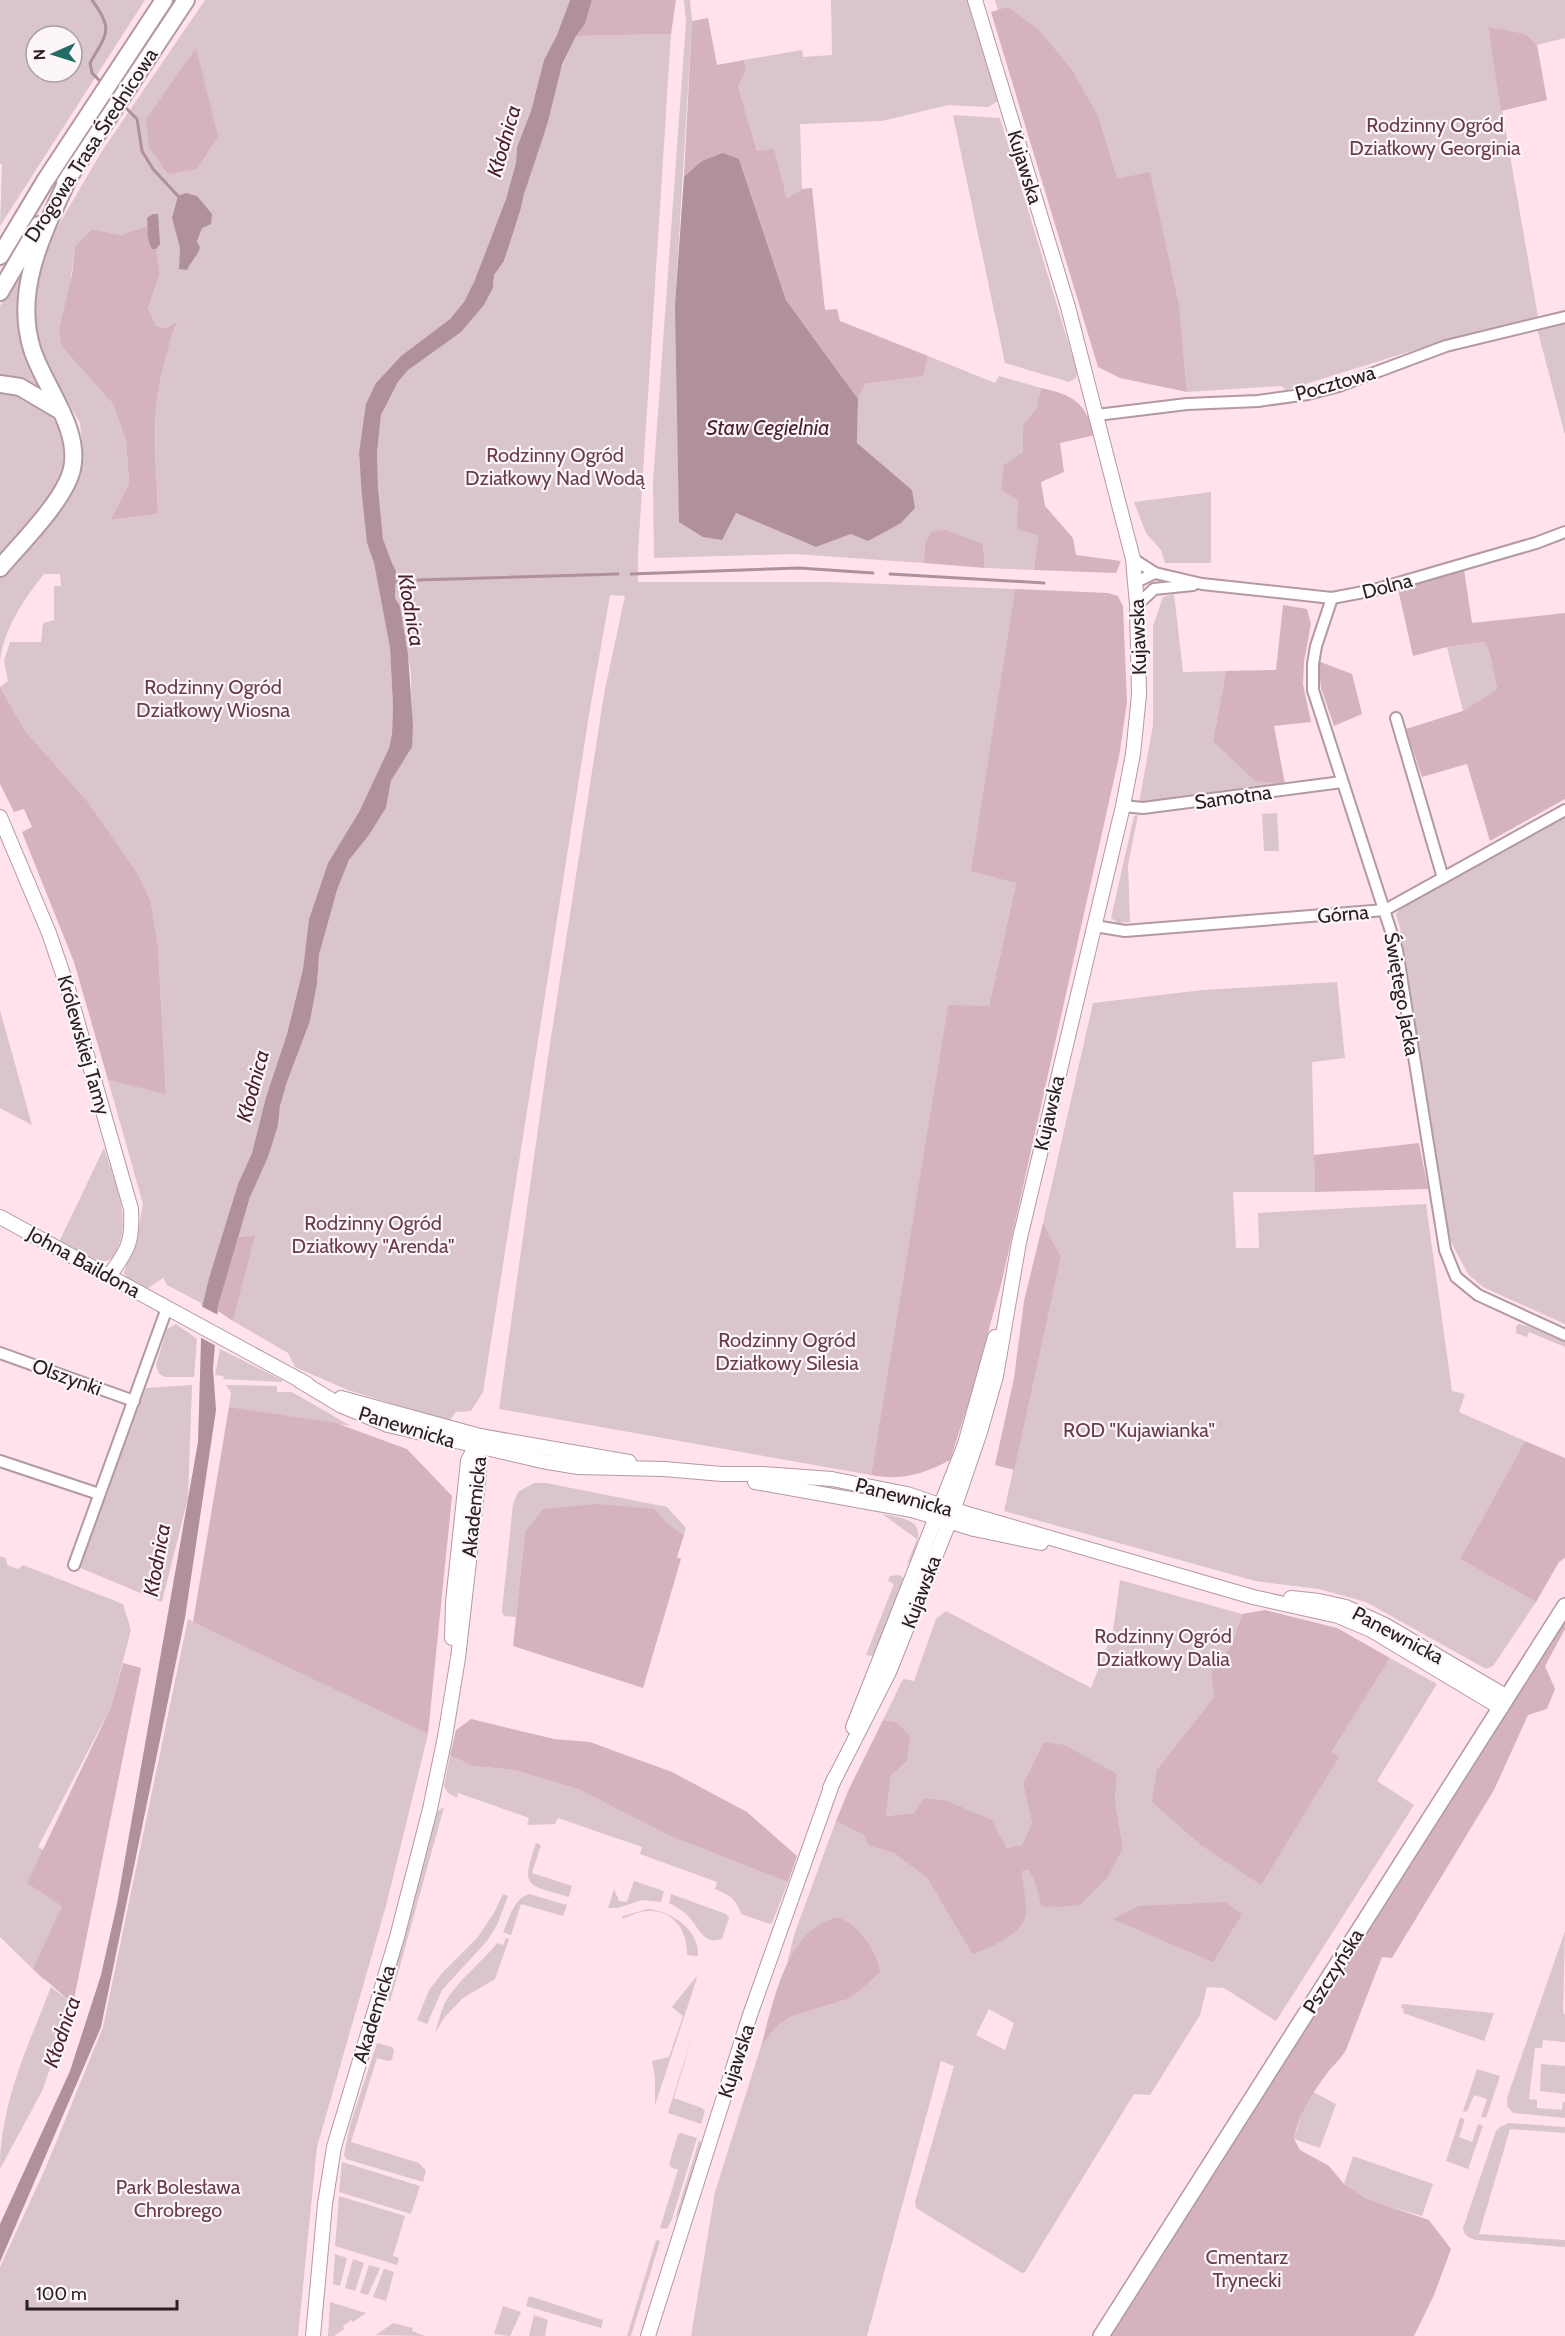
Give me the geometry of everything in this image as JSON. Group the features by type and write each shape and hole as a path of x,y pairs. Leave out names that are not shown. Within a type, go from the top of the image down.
{"main road":[{"name":"Drogowa Trasa Średnicowa","path":"0,256 45,182 164,0"},
{"name":"Drogowa Trasa Średnicowa","path":"0,292 99,128 186,0"},
{"path":"0,568 66,487 73,468 73,445 68,426 31,348 26,320 29,276 46,226 70,174"},
{"path":"0,236 45,182"},
{"path":"0,384 20,387 59,410"},
{"name":"Pszczyńska","path":"1101,2336 1565,1606"}],"street":[{"name":"Kujawska","path":"648,2336 750,2015 831,1788 931,1549 996,1376 1011,1283 1123,806 1133,754 1139,694 1136,582 1133,559 1098,415 1068,307 975,0"},
{"name":"Pocztowa","path":"1098,415 1187,404 1258,401 1308,394 1339,386 1446,346 1565,317"},
{"name":"Dolna","path":"1133,559 1155,573 1202,584 1332,598 1374,590 1536,543 1565,532"},
{"path":"1136,582 1155,573"},
{"name":"Dolna","path":"1136,582 1154,589 1202,584"},
{"path":"1137,605 1154,589"},
{"name":"Świętego Jacka","path":"1332,598 1316,646 1313,690 1397,950 1445,1250 1456,1277 1478,1296 1565,1335"},
{"path":"1396,718 1443,878"},
{"name":"Samotna","path":"1123,806 1143,808 1342,782"},
{"name":"Górna","path":"1095,926 1125,931 1385,910 1565,810"},
{"name":"Królewskiej Tamy","path":"0,817 33,892 57,955 131,1209 132,1233 123,1256 109,1276"},
{"name":"Johna Baildona","path":"0,1217 172,1311"},
{"path":"74,1565 134,1401 172,1311"},
{"name":"Panewnicka","path":"172,1311 360,1415 452,1442 479,1443 664,1469 832,1479 907,1494 974,1529 1051,1545 1082,1548"},
{"name":"Olszynki","path":"0,1353 134,1401"},
{"name":"Panewnicka","path":"300,1381 500,1452 578,1467 664,1469"},
{"path":"452,1442 462,1450 468,1461"},
{"name":"Akademicka","path":"453,1694 453,1602 468,1461 479,1443"},
{"name":"Akademicka","path":"313,2336 325,2204 334,2147 408,1898 441,1758 453,1694 479,1474 479,1443"},
{"path":"479,1474 490,1456 500,1452"},
{"path":"0,1461 99,1494"},
{"name":"Panewnicka","path":"722,1474 912,1510 945,1513 1082,1548 1245,1594 1338,1616 1371,1630 1504,1703"},
{"path":"912,1510 925,1525 931,1549 954,1531 974,1529"}],"green space":[{"path":"0,0 145,0 0,226 2,164 0,164"},
{"name":"Rodzinny Ogród Działkowy Wiosna","path":"205,0 570,0 557,35 544,60 531,111 517,147 516,163 506,199 464,303 450,319 401,356 376,383 359,453 367,543 374,563 390,648 392,734 389,748 359,812 328,863 309,919 303,969 287,1034 266,1097 252,1153 238,1184 202,1307 201,1303 167,1285 163,1278 147,1289 128,1279 124,1273 136,1245 143,1204 108,1080 166,1093 158,946 151,902 138,874 88,802 26,732 0,687 8,681 4,661 10,642 41,642 43,623 54,620 54,586 61,586 60,574 44,574 22,604 10,627 0,662 0,578 64,506 78,481 83,454 80,423 39,347 33,309 35,278 45,248 102,151","holes":["197,196 202,207 203,219 197,243 200,247 192,259 180,248 172,218","147,218 160,243 156,249 160,274 148,308 156,326 166,328 177,323 166,352 157,398 158,514 112,520 129,484 126,441 113,404 62,347 75,246 92,229 121,235 147,226"]},
{"path":"592,0 676,0 671,34 576,36 585,24"},
{"path":"684,0 690,0 692,21 675,305 736,513 816,547 851,534 912,490 857,443 858,399 865,384 922,376 928,356 995,383 999,376 1041,388 1036,409 1023,425 1018,500 1038,535 1034,570 985,568 983,544 925,543 924,563 794,554 654,558 653,482 686,22"},
{"path":"831,0 967,0 998,101 988,107 948,105 882,121 800,124 802,189 787,200 774,150 757,151 738,86 746,71 744,60 802,50 803,57 832,55"},
{"name":"Rodzinny Ogród Działkowy Georginia","path":"995,0 1565,0 1565,38 1537,45 1526,34 1488,28 1538,317 1447,340 1286,390 1281,386 1187,392 1182,337 1096,353"},
{"path":"1008,7 1039,30 1072,70 1098,116 1117,179 1150,172 1179,306 1187,392 1120,378 1098,367 991,12"},
{"path":"708,18 717,65 744,60 746,71 738,86 757,151 774,149 787,199 802,189 812,188 825,310 837,309 840,321 928,356 923,376 865,384 858,399 786,300 739,159 684,177 692,21"},
{"path":"1488,27 1526,34 1537,45 1547,100 1501,111"},
{"path":"671,34 638,552 638,582 829,582 1015,589 972,871 1016,882 989,1006 948,1006 871,1475 499,1409 548,1057 604,694 625,596 610,595 589,715 483,1392 471,1411 456,1412 449,1421 348,1390 295,1367 288,1353 233,1321 254,1235 238,1237 250,1197 278,1125 280,1106 287,1082 310,1021 317,984 319,955 337,890 349,860 369,835 386,808 391,781 412,747 411,673 400,606 395,598 396,571 383,539 378,488 377,453 381,415 398,382 408,370 484,305 493,288 494,275 504,261 535,156 548,122 561,69 576,36"},
{"path":"196,48 218,136 197,169 168,174 149,147 146,119"},
{"path":"953,115 1000,118 1077,371 1076,378 1069,382 1005,363"},
{"path":"147,226 149,244 152,249 156,249 160,274 148,308 156,326 166,328 177,322 165,358 157,396 155,447 158,514 111,520 129,484 126,441 113,404 62,347 59,330 72,275 75,246 92,229 121,235"},
{"path":"25,264 22,285 47,393 0,380 0,306"},
{"path":"1565,322 1565,435 1537,328"},
{"path":"1041,388 1070,397 1082,407 1095,435 1060,443 1064,472 1041,482 1045,506 1073,538 1076,555 1121,561 1116,573 1034,570 1038,535 1017,529 1018,500 1001,490 1004,465 1023,452 1023,425 1036,409"},
{"path":"0,390 14,391 48,411 58,427 64,447 64,463 54,490 0,560"},
{"path":"1211,492 1211,563 1165,563 1161,550 1146,533 1134,502"},
{"path":"945,530 983,544 985,568 924,563 925,543 932,532"},
{"path":"1464,570 1472,623 1565,613 1565,799 1490,841 1467,764 1422,777 1406,729 1463,711 1497,689 1489,651 1484,642 1447,647 1413,656 1398,589"},
{"path":"1015,589 1108,593 1118,596 1123,606 1127,702 1119,757 1001,1285 971,1395 950,1460 912,1475 882,1477 871,1475 948,1005 989,1006 1016,883 971,871"},
{"path":"1174,594 1183,672 1226,671 1213,741 1285,784 1139,803 1153,725 1153,626 1163,597"},
{"path":"1283,605 1307,609 1311,624 1304,662 1303,684 1311,722 1274,726 1285,784 1255,781 1213,741 1226,671 1276,670"},
{"path":"1484,642 1489,651 1497,689 1463,711 1447,647"},
{"path":"1318,661 1352,674 1362,714 1334,726 1321,688"},
{"path":"0,687 26,732 88,802 138,874 151,902 158,946 166,1094 108,1080 74,962 22,832 32,827 24,809 14,812 0,784"},
{"path":"1277,813 1279,851 1264,851 1262,814"},
{"path":"1138,815 1128,865 1130,922 1118,923 1111,918 1134,816"},
{"path":"1565,817 1565,1324 1483,1287 1468,1274 1450,1240 1396,914 1401,907"},
{"name":"ROD \"Kujawianka\"","path":"1337,982 1345,1058 1312,1062 1315,1192 1233,1192 1236,1248 1259,1248 1258,1213 1426,1204 1452,1391 1465,1394 1459,1412 1525,1441 1460,1559 1536,1602 1493,1666 1486,1669 1366,1602 1319,1589 1255,1581 1004,1511 1061,1257 1043,1223 1093,1003 1203,990"},
{"path":"0,1010 32,1125 0,1108"},
{"path":"1419,1143 1428,1189 1315,1192 1314,1155"},
{"path":"104,1148 117,1187 123,1227 121,1240 114,1256 104,1261 91,1258 59,1242"},
{"path":"1043,1223 1061,1257 1014,1470 995,1465 1014,1378 1024,1301"},
{"path":"255,1235 233,1321 218,1311 218,1306 238,1237"},
{"path":"176,1324 197,1339 194,1377 165,1377 159,1374 156,1365 167,1329"},
{"path":"1519,1324 1565,1342 1565,1347 1529,1332 1527,1337 1516,1333 1516,1326"},
{"path":"220,1349 282,1382 223,1379 224,1376 215,1375"},
{"path":"192,1385 188,1498 162,1602 78,1567 146,1388"},
{"path":"226,1385 277,1386 277,1392 291,1392 351,1426 229,1407 231,1393"},
{"path":"229,1407 336,1423 407,1449 452,1496 428,1734 193,1622"},
{"path":"1525,1441 1565,1458 1565,1558 1559,1562 1536,1602 1460,1559"},
{"path":"534,1483 546,1483 667,1507 686,1528 684,1535 668,1524 655,1509 525,1532 516,1617 504,1616 502,1611 513,1504 518,1492"},
{"path":"598,1504 655,1509 668,1524 684,1535 677,1557 681,1559 643,1688 513,1646 525,1532 543,1509"},
{"path":"882,1514 905,1519 916,1527 918,1540 910,1562 907,1564 917,1539"},
{"path":"0,1556 6,1558 7,1565 18,1569 23,1565 123,1604 131,1630 111,1707 38,1847 84,1873 44,1980 0,1937"},
{"path":"900,1575 904,1579 873,1656 866,1655 894,1584 888,1581 890,1576"},
{"name":"Rodzinny Ogród Działkowy Dalia","path":"1120,1580 1242,1614 1232,1644 1211,1672 1214,1697 1157,1769 1339,1758 1330,1752 1390,1658 1437,1684 1377,1781 1414,1805 1276,2021 1224,1988 1207,1987 1200,2015 1150,2095 1134,2094 1025,2272 1022,2273 916,2208 915,2202 954,2066 941,2061 867,2336 691,2336 715,2192 761,2046 778,2025 792,2016 848,1999 880,1971 876,1955 866,1939 852,1925 838,1917 809,1936 787,1963 795,1932 836,1821 865,1835 869,1846 894,1853 927,1878 972,1954 1022,1888 1021,1871 1029,1870 1041,1906 1123,1848 1115,1801 1117,1774 1044,1743 1023,1784 1032,1823 1022,1845 1007,1848 992,1820 914,1813 886,1816 891,1776 907,1761 896,1722 883,1720 903,1679 914,1681 936,1619 946,1611 1091,1688 1113,1631","holes":["989,2009 1014,2023 1005,2050 976,2035"]},
{"name":"Cmentarz Trynecki","path":"1565,1606 1565,1629 1545,1666 1555,1689 1547,1709 1528,1715 1494,1790 1392,1958 1382,1957 1346,2050 1307,2104 1299,2120 1294,2139 1300,2150 1329,2166 1344,2184 1366,2199 1429,2220 1451,2249 1434,2295 1414,2336 1108,2336"},
{"path":"1265,1610 1337,1628 1390,1658 1331,1752 1339,1757 1261,1885 1201,1845 1152,1802 1157,1769 1214,1697 1211,1672 1232,1644 1242,1614"},
{"name":"Park Bolesława Chrobrego","path":"188,1619 428,1734 387,1902 317,2147 298,2336 0,2336 0,2267 46,2167 103,2027"},
{"path":"123,1663 141,1668 73,2004 33,1969 62,1906 27,1883 111,1707"},
{"path":"471,1719 554,1739 590,1742 672,1772 747,1812 797,1856 788,1882 672,1837 578,1789 514,1770 472,1766 450,1755 456,1730"},
{"path":"883,1720 896,1722 910,1736 907,1761 891,1776 886,1816 914,1813 924,1798 947,1801 992,1820 1007,1848 1022,1845 1032,1823 1023,1784 1044,1742 1064,1745 1117,1774 1115,1801 1123,1848 1107,1878 1080,1905 1041,1906 1029,1870 1022,1871 1026,1908 1024,1921 1013,1934 972,1954 927,1878 894,1853 869,1846 864,1835 836,1821"},
{"path":"450,1755 472,1766 514,1770 578,1789 672,1837 788,1882 772,1923 741,1914 737,1904 731,1898 715,1889 717,1882 640,1854 642,1847 558,1818 555,1824 527,1825 529,1818 458,1793 457,1798 448,1793 444,1786"},
{"path":"444,1807 390,2002 386,1995 435,1813"},
{"path":"536,1843 541,1845 532,1873 572,1886 569,1897 544,1890 531,1882 528,1869"},
{"path":"634,1881 664,1891 661,1902 642,1900 618,1908 608,1908 614,1889 619,1901 627,1902"},
{"path":"503,1894 508,1896 497,1925 487,1941 442,1990 427,2024 417,2020 429,1990 443,1972 478,1937"},
{"path":"529,1894 567,1905 563,1916 521,1904 511,1935 503,1932 519,1900"},
{"path":"671,1894 726,1914 729,1918 722,1939 710,1940 702,1935 687,1915 669,1903"},
{"path":"1225,1902 1242,1914 1213,1962 1113,1919 1139,1906"},
{"path":"648,1909 666,1914 645,1911 622,1919 623,1916"},
{"path":"666,1914 674,1918 689,1930 694,1938 698,1956 687,1955 685,1938 678,1924"},
{"path":"838,1917 852,1925 866,1939 876,1955 880,1972 848,1999 792,2016 778,2025 761,2046 777,1989 794,1952 805,1936 820,1924"},
{"path":"1565,1931 1563,2013 1565,2014 1565,2042 1543,2040 1542,2048 1535,2048 1529,2099 1537,2100 1537,2108 1562,2110 1563,2102 1565,2102 1565,2118 1513,2113 1507,2106 1507,2098"},
{"path":"506,1938 509,1939 495,1979 463,1998 444,2018 435,2033 449,1996 497,1943 503,1945"},
{"path":"696,1977 655,2105 655,2077 652,2061 669,2057 683,2016 672,2007"},
{"path":"51,1987 73,2004 42,2091 0,2169 1,2145 10,2098"},
{"path":"1402,2004 1494,2013 1484,2041 1403,2013"},
{"path":"693,2033 674,2098 702,2108 705,2111 701,2124 668,2113"},
{"path":"377,2043 392,2047 394,2050 392,2060 377,2058 351,2142 419,2163 426,2171 423,2182 346,2159 344,2155 350,2125"},
{"path":"1541,2064 1565,2066 1565,2094 1540,2091"},
{"path":"1477,2069 1500,2076 1486,2118 1481,2117 1487,2099 1474,2095 1467,2112 1463,2111"},
{"path":"1313,2092 1336,2104 1320,2148 1294,2139 1303,2109"},
{"path":"1460,2118 1465,2119 1459,2137 1472,2142 1478,2124 1483,2126 1468,2169 1446,2161"},
{"path":"1509,2123 1565,2127 1565,2133 1510,2129 1479,2234 1565,2240 1565,2247 1476,2240 1464,2233 1463,2228 1496,2131"},
{"path":"678,2134 697,2138 672,2219 667,2229 660,2228 678,2170 669,2164"},
{"path":"699,2140 702,2145 683,2206 675,2219"},
{"path":"1353,2156 1433,2184 1422,2216 1366,2200 1344,2184"},
{"path":"342,2162 420,2186 411,2214 339,2192"},
{"path":"339,2196 405,2216 393,2256 399,2258 397,2265 335,2246"},
{"path":"656,2240 660,2241 631,2336 627,2336"},
{"path":"335,2254 347,2258 340,2286 333,2284"},
{"path":"353,2259 364,2263 355,2291 345,2288"},
{"path":"369,2265 380,2268 368,2295 360,2293"},
{"path":"384,2269 394,2272 386,2301 373,2297"},
{"path":"529,2296 603,2320 601,2328 526,2306"},
{"path":"330,2302 366,2313 353,2322 351,2320 334,2336 328,2336"},
{"path":"503,2306 521,2312 510,2336 494,2334"},
{"path":"534,2315 548,2320 545,2336 529,2336"},
{"path":"393,2323 413,2328 412,2331 425,2336 376,2335"}],"water":[{"path":"570,0 592,0 585,24 576,36 562,65 548,122 504,261 494,275 493,288 484,305 461,332 408,370 398,382 381,415 377,453 378,488 383,539 396,571 395,598 400,606 408,654 413,726 412,747 391,781 386,808 369,835 349,860 337,890 319,955 317,984 310,1021 287,1082 280,1106 278,1125 268,1157 250,1197 218,1306 213,1369 216,1410 185,1618 101,2027 0,2262 0,2224 70,2071 101,1975 117,1904 198,1442 202,1307 209,1278 238,1184 252,1153 266,1097 287,1034 303,969 309,919 328,863 359,812 389,748 392,734 390,648 374,563 367,543 362,496 359,453 366,404 376,383 401,356 450,319 464,302 506,199 516,163 517,147 531,111 544,60 557,35"},
{"name":"Staw Cegielnia","path":"723,153 739,159 786,300 858,399 857,443 912,490 915,508 901,523 868,541 851,534 816,547 736,513 722,540 703,537 679,522 675,305 684,177 702,161"},
{"path":"186,193 197,196 212,214 211,224 202,228 197,242 199,250 187,270 179,269 180,248 172,218 178,196"},
{"path":"158,214 160,244 156,249 150,246 148,234 147,218"}],"pier":[{"path":"199,1305 220,1316 218,1347 198,1336"}],"waterway":[{"path":"92,0 106,25 104,38 90,63 92,73 103,84"},
{"path":"124,106 137,119 142,151 153,169 178,196"},
{"path":"631,574 799,568 873,573"},
{"name":"Kłodnica","path":"418,580 618,574"},
{"path":"890,574 1044,583"},
{"name":"Kłodnica","path":"393,582 403,581"}],"park label":[{"name":"Rodzinny Ogród Działkowy Nad Wodą","path":"555,466"},
{"name":"Rodzinny Ogród Działkowy \"Arenda\"","path":"373,1234"},
{"name":"Rodzinny Ogród Działkowy Silesia","path":"787,1352"}]}
